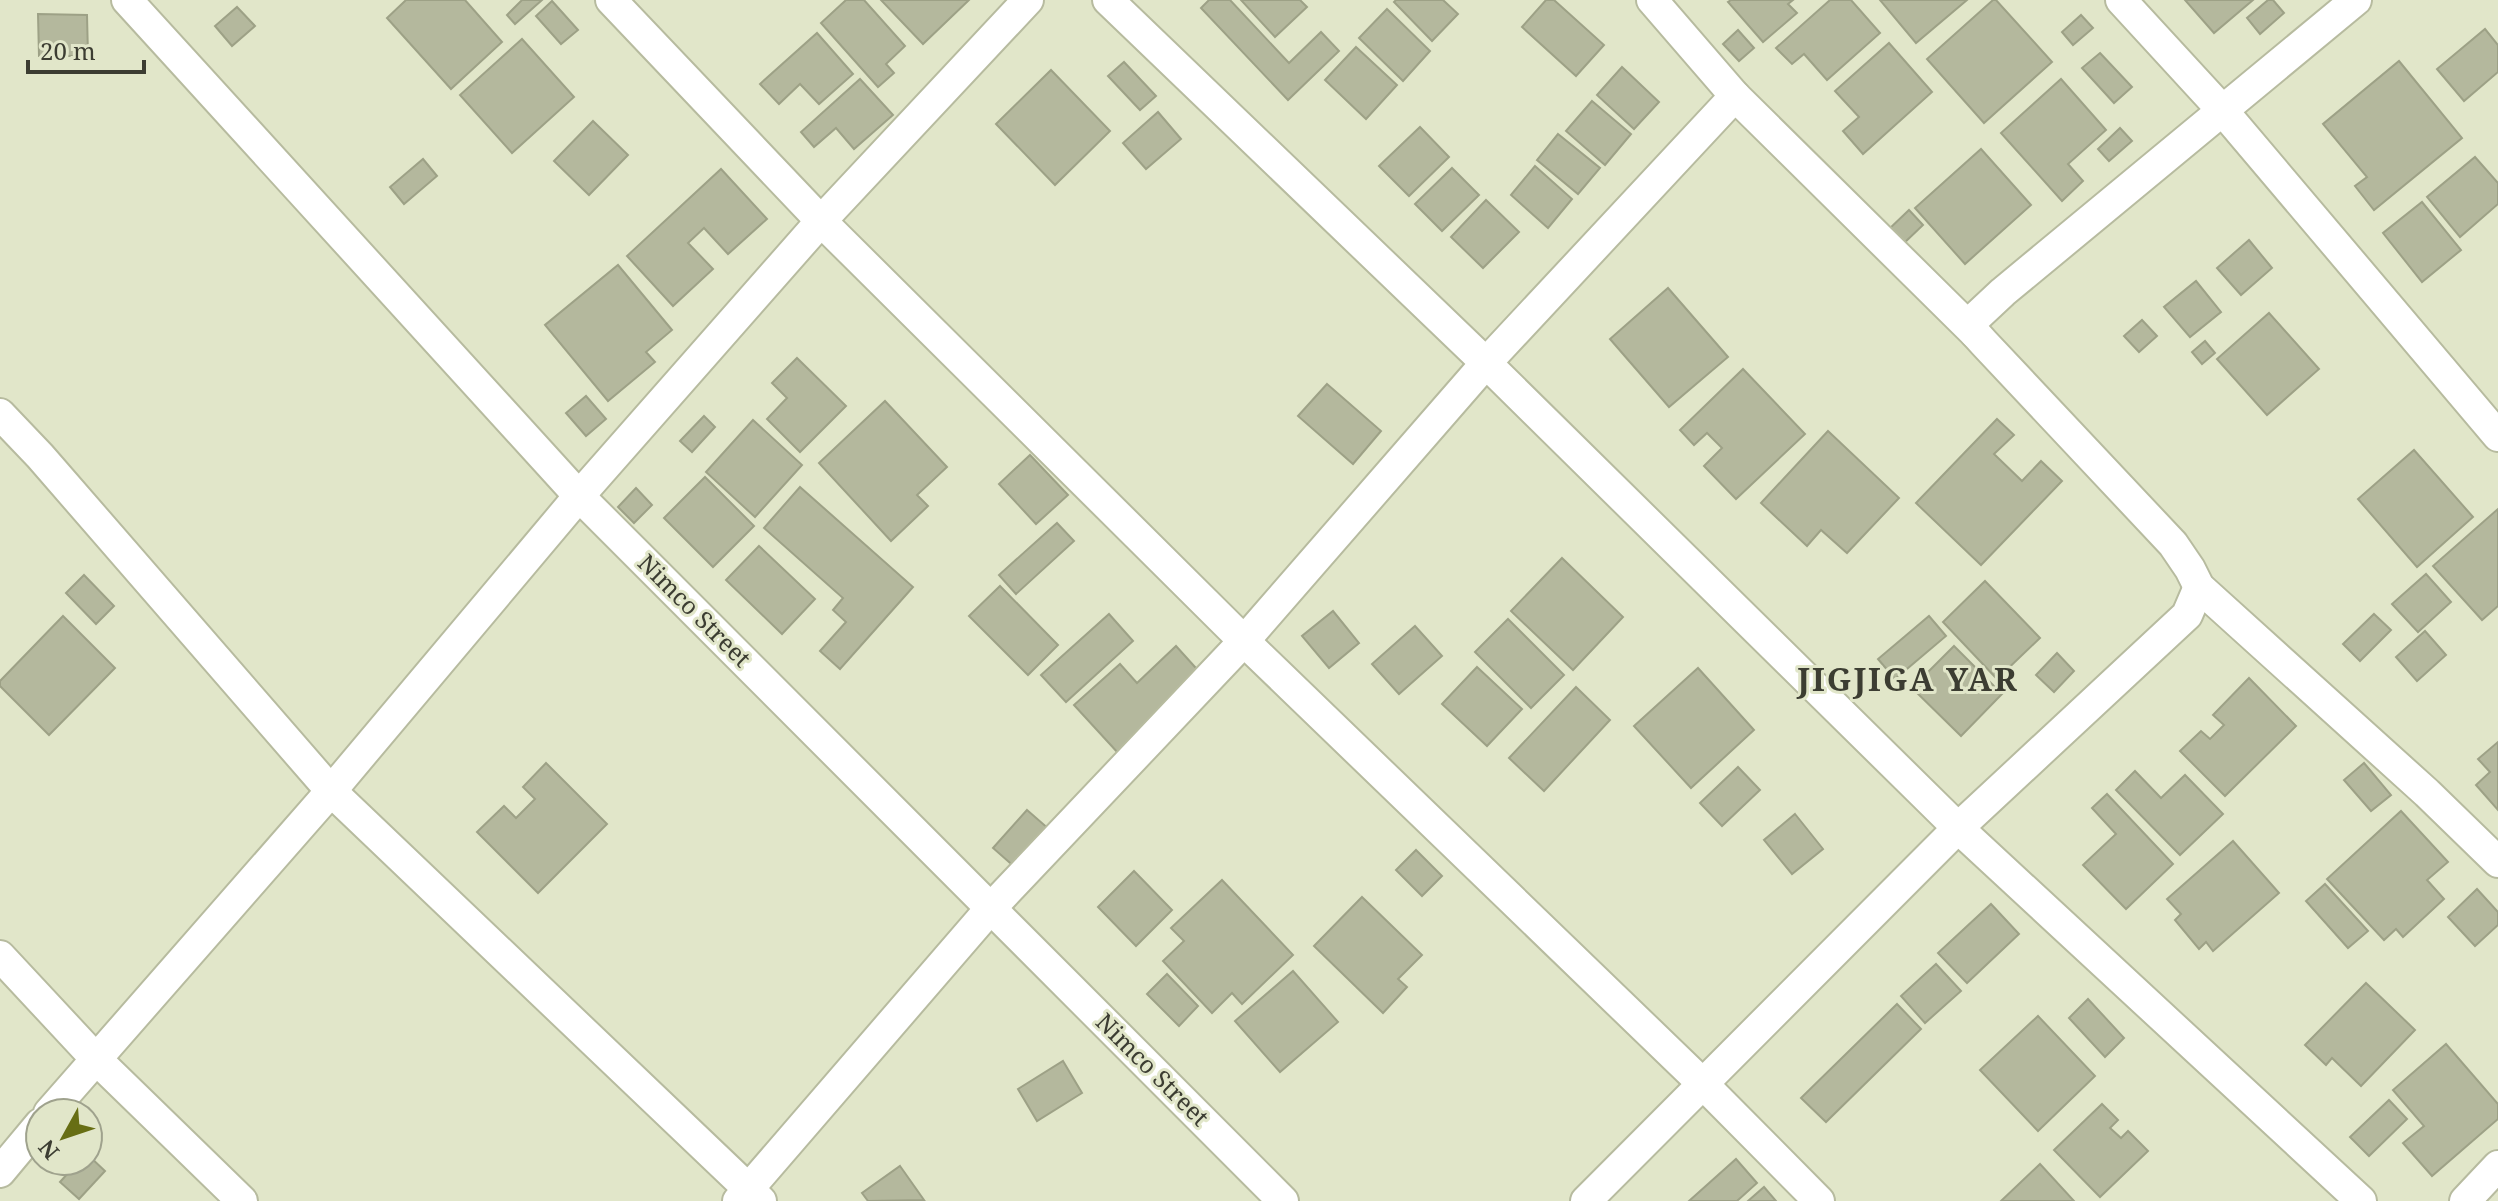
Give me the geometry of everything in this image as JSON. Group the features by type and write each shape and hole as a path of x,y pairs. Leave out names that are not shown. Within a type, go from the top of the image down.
{"street":[{"name":"Nimco Street","path":"127,0 579,496 1283,1201"},
{"path":"611,0 821,221 1244,641 1704,1085 1819,1201"},
{"path":"62,1097 331,791 579,496 821,221 1028,0"},
{"path":"1108,0 1486,363 1958,828 2361,1201"},
{"path":"1652,0 1735,96 1975,333 2173,544 2199,587 2427,793 2498,862"},
{"path":"2121,0 2223,111 2498,436"},
{"path":"1975,333 1972,321 1981,311 2356,0"},
{"path":"0,414 331,791 749,1197 990,909 1244,641 1486,363 1735,96"},
{"path":"1586,1201 1958,828 2187,615 2199,587"},
{"path":"0,956 95,1058 242,1201"},
{"path":"0,1172 24,1143"},
{"path":"2465,1201 2498,1166"}],"building":[{"path":"406,0 465,0 502,42 451,89 387,18"},
{"path":"522,0 542,0 515,24 507,15"},
{"path":"846,0 864,0 905,46 886,64 894,73 878,87 821,23"},
{"path":"881,0 969,0 923,44"},
{"path":"1209,0 1230,0 1289,63 1321,32 1339,51 1288,100 1201,8"},
{"path":"1241,0 1300,0 1307,7 1275,37"},
{"path":"1443,0 1458,14 1432,41 1394,2"},
{"path":"1546,0 1554,0 1604,45 1576,76 1522,27"},
{"path":"1793,0 1788,4 1797,13 1763,42 1728,2"},
{"path":"1830,0 1851,0 1880,33 1827,80 1804,54 1792,64 1776,48"},
{"path":"1880,0 1967,0 1916,43"},
{"path":"1993,0 2052,62 1984,123 1927,59"},
{"path":"2185,0 2253,0 2214,33"},
{"path":"2268,0 2273,0 2284,13 2260,34 2247,18"},
{"path":"552,1 578,30 561,44 536,16"},
{"path":"237,7 255,26 232,46 215,26"},
{"path":"1387,9 1430,51 1403,81 1359,38"},
{"path":"38,14 87,15 88,56 39,56"},
{"path":"2081,15 2093,28 2073,45 2062,32"},
{"path":"2485,29 2498,45 2498,72 2464,101 2437,69"},
{"path":"1738,30 1754,48 1739,61 1723,44"},
{"path":"817,33 853,74 819,104 800,84 779,104 760,84"},
{"path":"522,39 574,97 512,153 460,95"},
{"path":"1889,43 1932,92 1863,154 1843,131 1859,117 1835,91"},
{"path":"1356,47 1397,85 1366,119 1325,80"},
{"path":"2100,53 2132,87 2114,103 2082,68"},
{"path":"2399,61 2462,138 2374,210 2355,186 2367,177 2323,124"},
{"path":"1124,62 1156,96 1140,110 1108,76"},
{"path":"1622,67 1659,102 1634,129 1597,95"},
{"path":"1051,70 1110,131 1055,185 996,124"},
{"path":"860,79 893,115 854,149 836,128 814,147 801,132"},
{"path":"2061,79 2106,130 2068,164 2083,181 2062,201 2001,133"},
{"path":"1592,101 1631,134 1605,165 1566,131"},
{"path":"1158,112 1181,139 1146,169 1123,143"},
{"path":"593,121 628,155 589,195 554,161"},
{"path":"1420,127 1449,157 1409,196 1379,166"},
{"path":"2120,128 2132,141 2109,161 2098,149"},
{"path":"1558,134 1600,168 1578,194 1537,160"},
{"path":"1981,149 2031,205 1965,264 1915,208"},
{"path":"2475,157 2498,183 2498,204 2460,237 2427,197"},
{"path":"423,159 437,176 404,204 390,187"},
{"path":"1535,166 1572,199 1548,228 1511,195"},
{"path":"1452,168 1479,195 1442,231 1415,204"},
{"path":"721,169 767,219 728,254 704,228 688,243 713,269 673,306 627,256"},
{"path":"1486,200 1519,232 1483,268 1451,237"},
{"path":"2422,202 2461,250 2422,282 2383,233"},
{"path":"1909,210 1923,225 1902,245 1888,230"},
{"path":"2249,240 2272,268 2241,295 2217,268"},
{"path":"618,265 672,330 646,352 655,362 608,401 545,325"},
{"path":"2196,281 2221,312 2190,337 2164,307"},
{"path":"1668,288 1728,357 1669,407 1610,339"},
{"path":"2269,313 2319,369 2267,415 2217,359"},
{"path":"2142,320 2157,336 2139,352 2124,336"},
{"path":"2205,341 2215,353 2202,364 2192,352"},
{"path":"797,358 846,406 800,452 767,419 787,398 772,383"},
{"path":"1743,369 1805,434 1736,499 1704,466 1722,448 1707,433 1694,445 1680,430"},
{"path":"1327,384 1381,431 1353,464 1298,416"},
{"path":"586,396 606,419 586,436 566,413"},
{"path":"885,401 947,467 917,495 928,506 891,541 819,463"},
{"path":"704,416 715,427 692,452 680,441"},
{"path":"1997,419 2014,435 1994,454 2022,481 2041,461 2062,481 1981,565 1916,503"},
{"path":"753,420 802,465 755,517 706,472"},
{"path":"1828,431 1899,498 1847,553 1821,530 1807,546 1761,503"},
{"path":"2414,450 2473,517 2417,567 2358,499"},
{"path":"1030,455 1068,495 1036,524 999,484"},
{"path":"705,477 754,526 713,567 664,518"},
{"path":"800,487 913,587 840,669 820,651 846,622 833,610 843,598 764,528"},
{"path":"636,488 652,505 634,523 618,507"},
{"path":"2498,509 2498,606 2482,620 2433,566"},
{"path":"1057,523 1074,541 1016,594 999,575"},
{"path":"759,546 815,599 782,634 726,580"},
{"path":"1562,558 1623,617 1573,670 1511,611"},
{"path":"2426,574 2451,602 2418,632 2392,604"},
{"path":"84,575 114,606 96,624 66,593"},
{"path":"1985,581 2040,638 1997,679 1943,622"},
{"path":"1000,586 1058,645 1028,675 969,616"},
{"path":"1333,611 1359,643 1329,668 1302,636"},
{"path":"1109,614 1133,641 1066,702 1041,675"},
{"path":"2374,614 2391,630 2360,661 2343,644"},
{"path":"63,616 115,668 49,735 0,686 0,681"},
{"path":"1929,616 1946,636 1895,679 1878,659"},
{"path":"1508,619 1564,675 1531,708 1475,652"},
{"path":"1415,626 1442,656 1399,694 1372,664"},
{"path":"2425,631 2446,655 2417,681 2396,657"},
{"path":"1176,646 1204,677 1119,754 1074,705 1120,664 1137,683"},
{"path":"1954,646 2002,694 1961,736 1912,688"},
{"path":"2057,653 2074,671 2054,692 2036,675"},
{"path":"1477,667 1522,709 1487,746 1442,704"},
{"path":"1698,668 1754,730 1691,788 1634,726"},
{"path":"2249,678 2296,726 2225,796 2180,751 2201,731 2210,739 2224,725 2213,715"},
{"path":"1576,687 1610,720 1544,791 1509,758"},
{"path":"2498,742 2498,810 2476,785 2490,772 2478,759"},
{"path":"546,763 607,824 538,893 477,832 504,806 516,818 535,799 523,787"},
{"path":"2364,763 2391,795 2371,811 2344,780"},
{"path":"1738,767 1760,790 1722,826 1700,803"},
{"path":"2135,771 2161,798 2185,775 2223,814 2180,855 2116,790"},
{"path":"2107,794 2173,864 2126,909 2083,865 2116,834 2092,808"},
{"path":"1027,810 1050,830 1017,869 993,848"},
{"path":"2401,811 2448,862 2427,880 2444,899 2403,937 2396,929 2384,940 2327,879"},
{"path":"1795,814 1823,849 1792,874 1764,840"},
{"path":"2233,841 2279,893 2213,951 2206,942 2199,949 2175,920 2181,914 2167,899"},
{"path":"1416,850 1442,876 1422,896 1396,870"},
{"path":"1134,871 1172,910 1136,946 1098,907"},
{"path":"1222,880 1293,955 1242,1004 1232,993 1212,1013 1163,961 1184,941 1171,928"},
{"path":"2325,884 2368,931 2348,948 2306,901"},
{"path":"2477,889 2498,912 2498,925 2475,946 2448,917"},
{"path":"1362,897 1422,955 1398,979 1407,987 1383,1013 1314,946"},
{"path":"1991,904 2019,934 1967,983 1938,953"},
{"path":"1936,964 1961,991 1925,1023 1901,996"},
{"path":"1293,971 1338,1022 1280,1072 1235,1021"},
{"path":"1167,974 1198,1006 1179,1026 1147,994"},
{"path":"2366,983 2415,1030 2361,1086 2332,1058 2326,1065 2305,1045"},
{"path":"2088,999 2124,1038 2105,1057 2069,1018"},
{"path":"1897,1004 1921,1029 1826,1122 1801,1098"},
{"path":"2038,1016 2095,1076 2038,1131 1980,1070"},
{"path":"2446,1044 2498,1104 2498,1119 2432,1176 2403,1143 2424,1126 2393,1090"},
{"path":"1063,1061 1082,1093 1037,1121 1018,1089"},
{"path":"2389,1100 2407,1119 2369,1156 2350,1137"},
{"path":"2102,1104 2118,1120 2110,1128 2121,1138 2128,1131 2148,1151 2100,1197 2054,1150"},
{"path":"1736,1159 1757,1183 1737,1201 1689,1201"},
{"path":"2040,1164 2074,1201 2001,1201"},
{"path":"900,1166 924,1200 868,1201 862,1193"},
{"path":"65,1177 99,1177 79,1199 60,1182"},
{"path":"1764,1187 1776,1201 1748,1201"}],"district":[{"name":"JIGJIGA YAR","path":"1908,680"}]}
